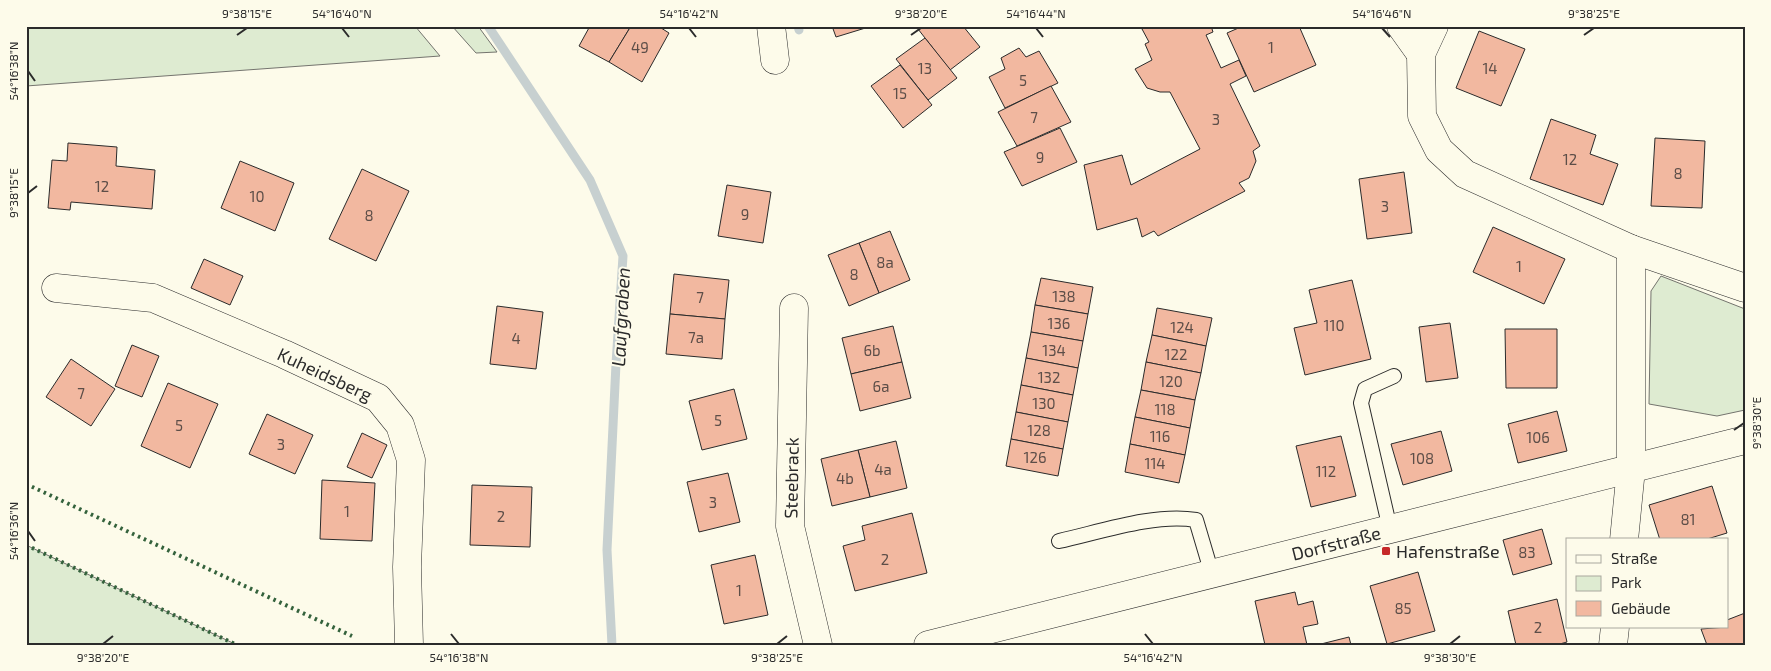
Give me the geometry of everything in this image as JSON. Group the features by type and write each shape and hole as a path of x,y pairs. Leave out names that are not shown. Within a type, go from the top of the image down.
{"street":[{"path":"771,26 775,60"},
{"path":"1401,26 1421,54"},
{"path":"1434,26 1421,54 1422,116 1439,150 1465,174 1631,249 1745,288"},
{"path":"1624,538 1631,469 1631,249"},
{"name":"Kuheidsberg","path":"56,288 153,298 284,354 378,398 400,425 411,460 407,567 408,645"},
{"name":"Steebrack","path":"794,308 790,526 818,645"},
{"name":"Dorfstraße","path":"928,645 1745,440"},
{"path":"1614,645 1615,628"}],"lane":[{"path":"1390,529 1361,403 1365,389 1394,376"},
{"path":"1059,541 1140,523 1186,518 1196,520 1212,574"}],"green space":[{"path":"26,26 415,26 440,56 26,86"},
{"path":"452,26 478,26 497,52 476,53"},
{"path":"1661,276 1745,309 1745,410 1717,416 1649,404 1651,291"},
{"path":"26,545 237,645 26,645"}],"building":[{"path":"590,26 631,26 609,62 579,46"},
{"path":"631,26 658,26 669,33 642,82 609,62"},
{"path":"832,26 872,26 836,37"},
{"path":"923,26 963,26 980,47 950,70 918,29"},
{"path":"1147,26 1211,26 1213,32 1206,35 1221,68 1239,60 1246,76 1230,84 1260,146 1253,151 1256,161 1249,178 1239,183 1245,191 1158,236 1154,231 1142,237 1137,218 1097,230 1084,165 1122,155 1131,185 1200,149 1170,92 1160,92 1147,88 1135,69 1152,60 1145,44 1149,42 1142,29"},
{"path":"1243,26 1299,26 1316,65 1254,92 1227,33"},
{"path":"1479,31 1525,49 1501,106 1456,88"},
{"path":"925,38 957,78 928,100 896,59"},
{"path":"1019,48 1026,57 1039,51 1058,83 1005,108 989,77 1005,69 1001,58"},
{"path":"900,65 932,105 903,128 871,86"},
{"path":"1051,86 1071,122 1017,146 998,112"},
{"path":"1551,119 1596,135 1590,154 1618,164 1603,205 1530,179"},
{"path":"1060,128 1077,162 1022,186 1004,152"},
{"path":"1655,138 1705,141 1702,208 1651,206"},
{"path":"68,143 117,147 116,166 155,170 152,209 71,202 70,210 48,208 52,160 67,161"},
{"path":"240,161 294,183 275,231 221,208"},
{"path":"362,169 409,191 376,261 329,239"},
{"path":"1404,172 1412,233 1367,239 1359,179"},
{"path":"727,185 771,192 763,243 718,236"},
{"path":"1493,227 1565,259 1544,304 1473,272"},
{"path":"890,231 910,280 879,293 859,243"},
{"path":"859,243 879,293 849,306 828,255"},
{"path":"204,259 243,276 230,305 191,288"},
{"path":"674,274 729,280 725,319 670,314"},
{"path":"1041,278 1093,287 1088,314 1035,305"},
{"path":"1352,280 1371,359 1305,375 1294,328 1317,323 1309,290"},
{"path":"1035,305 1088,314 1083,341 1031,332"},
{"path":"497,306 543,312 536,369 490,364"},
{"path":"1157,308 1212,318 1206,346 1152,335"},
{"path":"670,314 725,319 722,359 666,354"},
{"path":"1450,323 1458,378 1426,382 1419,327"},
{"path":"893,326 902,362 851,374 842,338"},
{"path":"1505,329 1557,329 1557,388 1506,388"},
{"path":"1031,332 1083,341 1078,368 1026,358"},
{"path":"1152,335 1206,346 1201,373 1146,362"},
{"path":"132,345 159,356 142,397 115,386"},
{"path":"1026,358 1078,368 1073,395 1021,385"},
{"path":"71,359 115,389 91,426 46,397"},
{"path":"902,362 911,398 860,411 851,374"},
{"path":"1146,362 1201,373 1195,400 1141,390"},
{"path":"168,383 218,404 190,468 141,446"},
{"path":"1021,385 1073,395 1068,422 1016,412"},
{"path":"734,389 747,439 702,450 689,401"},
{"path":"1141,390 1195,400 1190,428 1135,417"},
{"path":"1557,411 1567,451 1518,463 1508,424"},
{"path":"1016,412 1068,422 1063,449 1011,439"},
{"path":"267,414 313,435 295,474 249,454"},
{"path":"1135,417 1190,428 1185,455 1130,444"},
{"path":"1441,431 1452,471 1403,485 1391,444"},
{"path":"362,433 387,445 372,478 347,467"},
{"path":"1341,436 1356,496 1311,507 1296,446"},
{"path":"1011,439 1063,449 1058,476 1006,466"},
{"path":"896,441 907,488 870,497 858,450"},
{"path":"1130,444 1185,455 1179,483 1125,472"},
{"path":"858,450 870,497 832,506 821,459"},
{"path":"728,473 740,522 699,532 687,482"},
{"path":"322,480 375,483 372,541 320,539"},
{"path":"472,485 532,487 530,547 470,545"},
{"path":"1712,486 1727,533 1711,538 1659,538 1649,505"},
{"path":"912,513 927,573 855,591 843,546 865,540 862,526"},
{"path":"1542,529 1552,564 1513,575 1503,540"},
{"path":"755,555 768,615 724,624 711,565"},
{"path":"1418,572 1435,631 1387,644 1370,586"},
{"path":"1295,592 1298,605 1313,601 1318,624 1303,627 1307,645 1265,645 1255,601"},
{"path":"1557,599 1567,642 1556,645 1516,645 1508,611"},
{"path":"1745,613 1745,645 1707,645 1701,629 1728,628 1728,620"},
{"path":"1349,637 1351,645 1317,645"}],"waterway":[{"name":"Laufgraben","path":"488,26 590,180 623,256 607,550 612,645"},
{"path":"798,26 799,30"}],"hedge":[{"path":"26,484 352,636"},
{"path":"26,545 237,645"}],"place":[{"name":"Hafenstraße","path":"1386,551"}]}
